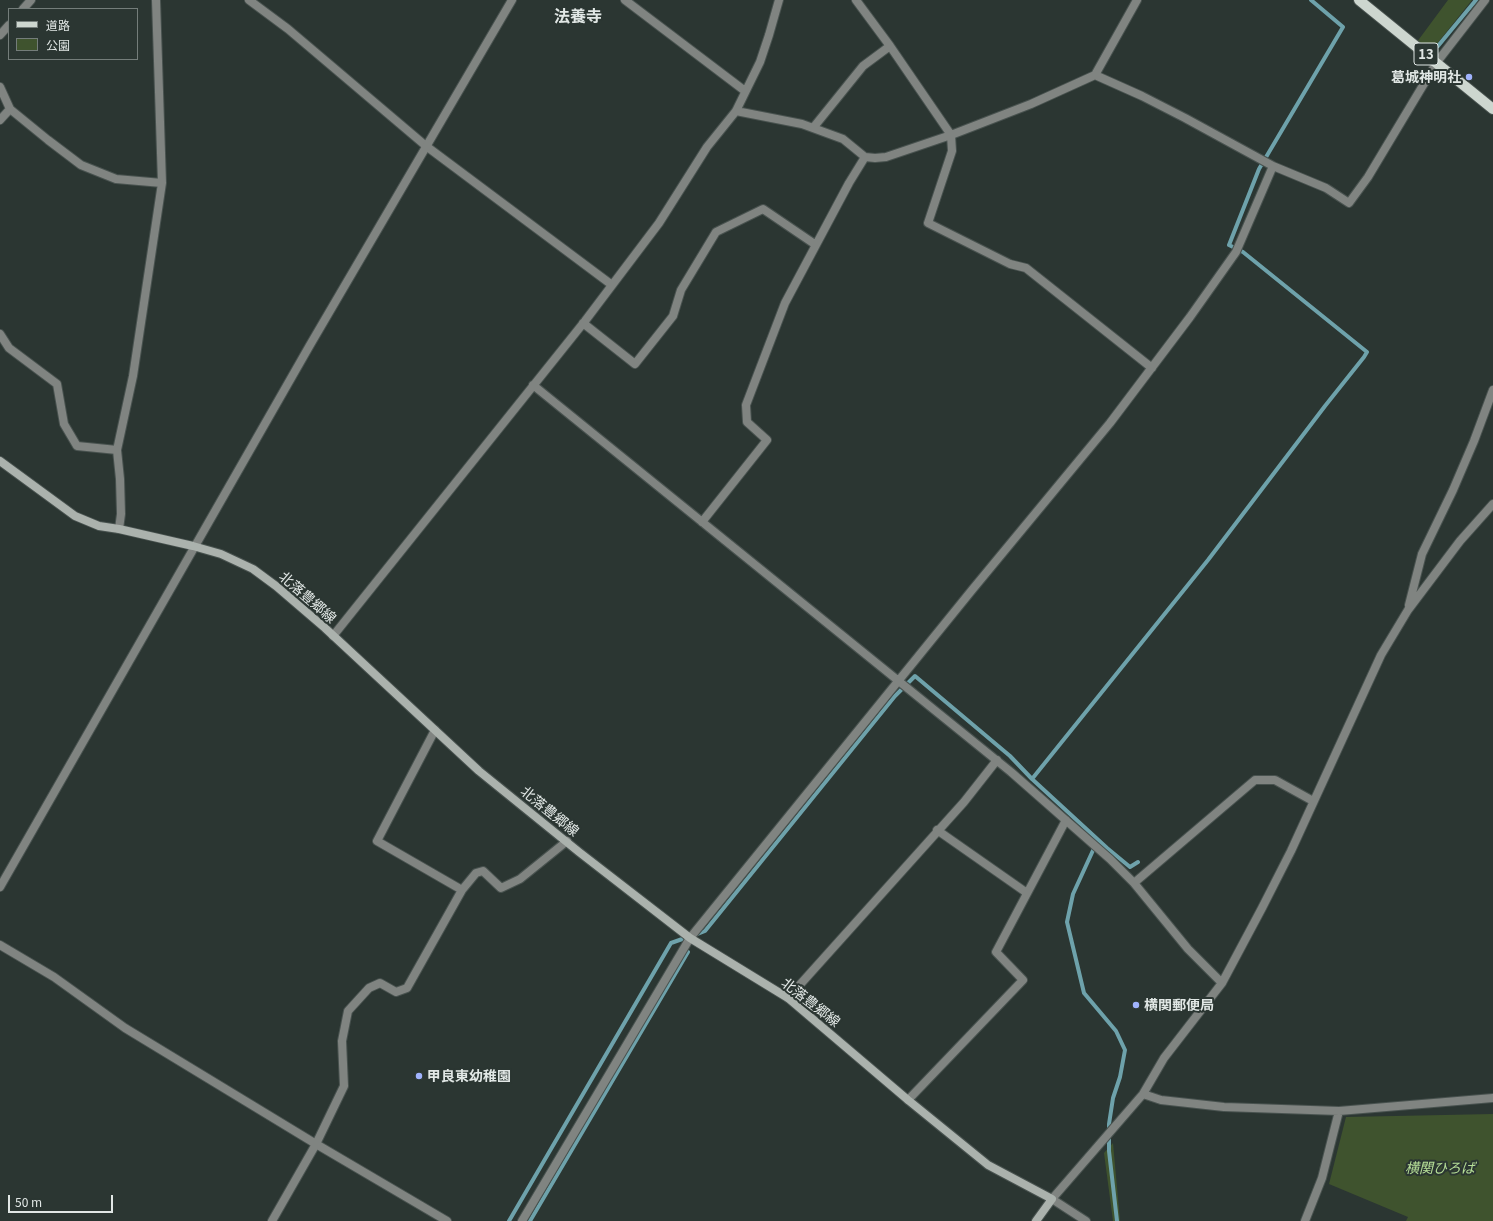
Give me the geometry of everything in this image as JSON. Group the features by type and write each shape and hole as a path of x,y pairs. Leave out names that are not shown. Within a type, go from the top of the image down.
{"main road":[{"name":"13","path":"1359,0 1493,109"},
{"name":"北落豊郷線","path":"0,461 76,516 99,526 119,529 193,546 221,554 253,569 276,586 333,636 480,771 690,938 788,998 908,1100 988,1165 1052,1199"},
{"path":"1036,1221 1052,1199"}],"street":[{"path":"24,8 31,0"},
{"path":"119,529 121,514 117,450 133,376 162,182 156,0"},
{"path":"249,0 288,29 426,146 612,285"},
{"path":"0,887 193,546 512,0"},
{"path":"624,0 745,91"},
{"path":"333,636 583,323 659,223 707,147 736,111 760,62 779,0"},
{"path":"856,0 890,46 951,135 952,150 928,223 1010,264 1026,268 1152,368"},
{"path":"736,111 802,124 843,139 865,157 886,157 951,135 1031,104 1095,75 1137,0"},
{"path":"1095,75 1142,96 1273,166 1326,188 1349,203 1368,177 1437,62 1485,0"},
{"path":"0,35 8,26"},
{"path":"812,128 862,66 890,46"},
{"path":"0,87 10,109 81,165 116,179 162,182"},
{"path":"0,120 10,109"},
{"path":"702,522 767,440 747,422 746,406 785,303 849,183 865,157"},
{"path":"522,1221 690,938 1110,423 1152,368 1236,252 1273,166"},
{"path":"583,323 635,364 673,316 681,290 716,232 763,209 816,245"},
{"path":"0,334 9,348 57,384 64,424 77,446 117,450"},
{"path":"533,385 997,760 1110,859 1134,883 1188,949 1222,983"},
{"path":"1408,610 1422,554 1453,490 1474,441 1493,390"},
{"path":"1086,1221 1052,1199 1143,1094 1164,1058 1222,983 1262,908 1290,851 1381,655 1408,610 1460,541 1493,504"},
{"path":"435,730 377,841 462,890"},
{"path":"788,998 937,830 964,802 997,760"},
{"path":"1134,883 1255,780 1275,780 1313,801"},
{"path":"908,1100 1023,980 996,952 1066,820"},
{"path":"937,830 1027,893"},
{"path":"272,1221 316,1144 344,1086 342,1042 348,1011 369,988 380,982 396,992 407,988 462,890 476,873 483,872 501,888 520,879 567,841"},
{"path":"0,944 54,977 125,1028 316,1144 447,1221"},
{"path":"1143,1094 1161,1100 1224,1107 1339,1111 1493,1098"},
{"path":"1305,1221 1322,1178 1339,1111"}],"green space":[{"path":"1448,0 1472,0 1424,60 1411,50"},
{"name":"横関ひろば","path":"1493,1114 1493,1221 1406,1221 1408,1217 1329,1184 1346,1117"},
{"path":"1113,1143 1120,1221 1113,1221 1104,1153"}],"waterway":[{"path":"1138,862 1130,867 1107,848 1032,779 1208,560 1367,352 1243,252 1229,245 1259,169 1343,27 1311,0"},
{"path":"1438,46 1476,0"},
{"path":"695,935 705,931 895,696 915,676 1010,756 1032,779"},
{"path":"1095,846 1073,894 1067,922 1084,993 1116,1031 1125,1050 1120,1077 1113,1098 1109,1124 1109,1151 1117,1221"},
{"path":"509,1221 671,943 688,937"},
{"path":"530,1221 688,952"}],"place":[{"name":"葛城神明社","path":"1469,77"},
{"name":"横関郵便局","path":"1136,1005"},
{"name":"甲良東幼稚園","path":"419,1076"}],"district":[{"name":"法養寺","path":"578,16"}]}
